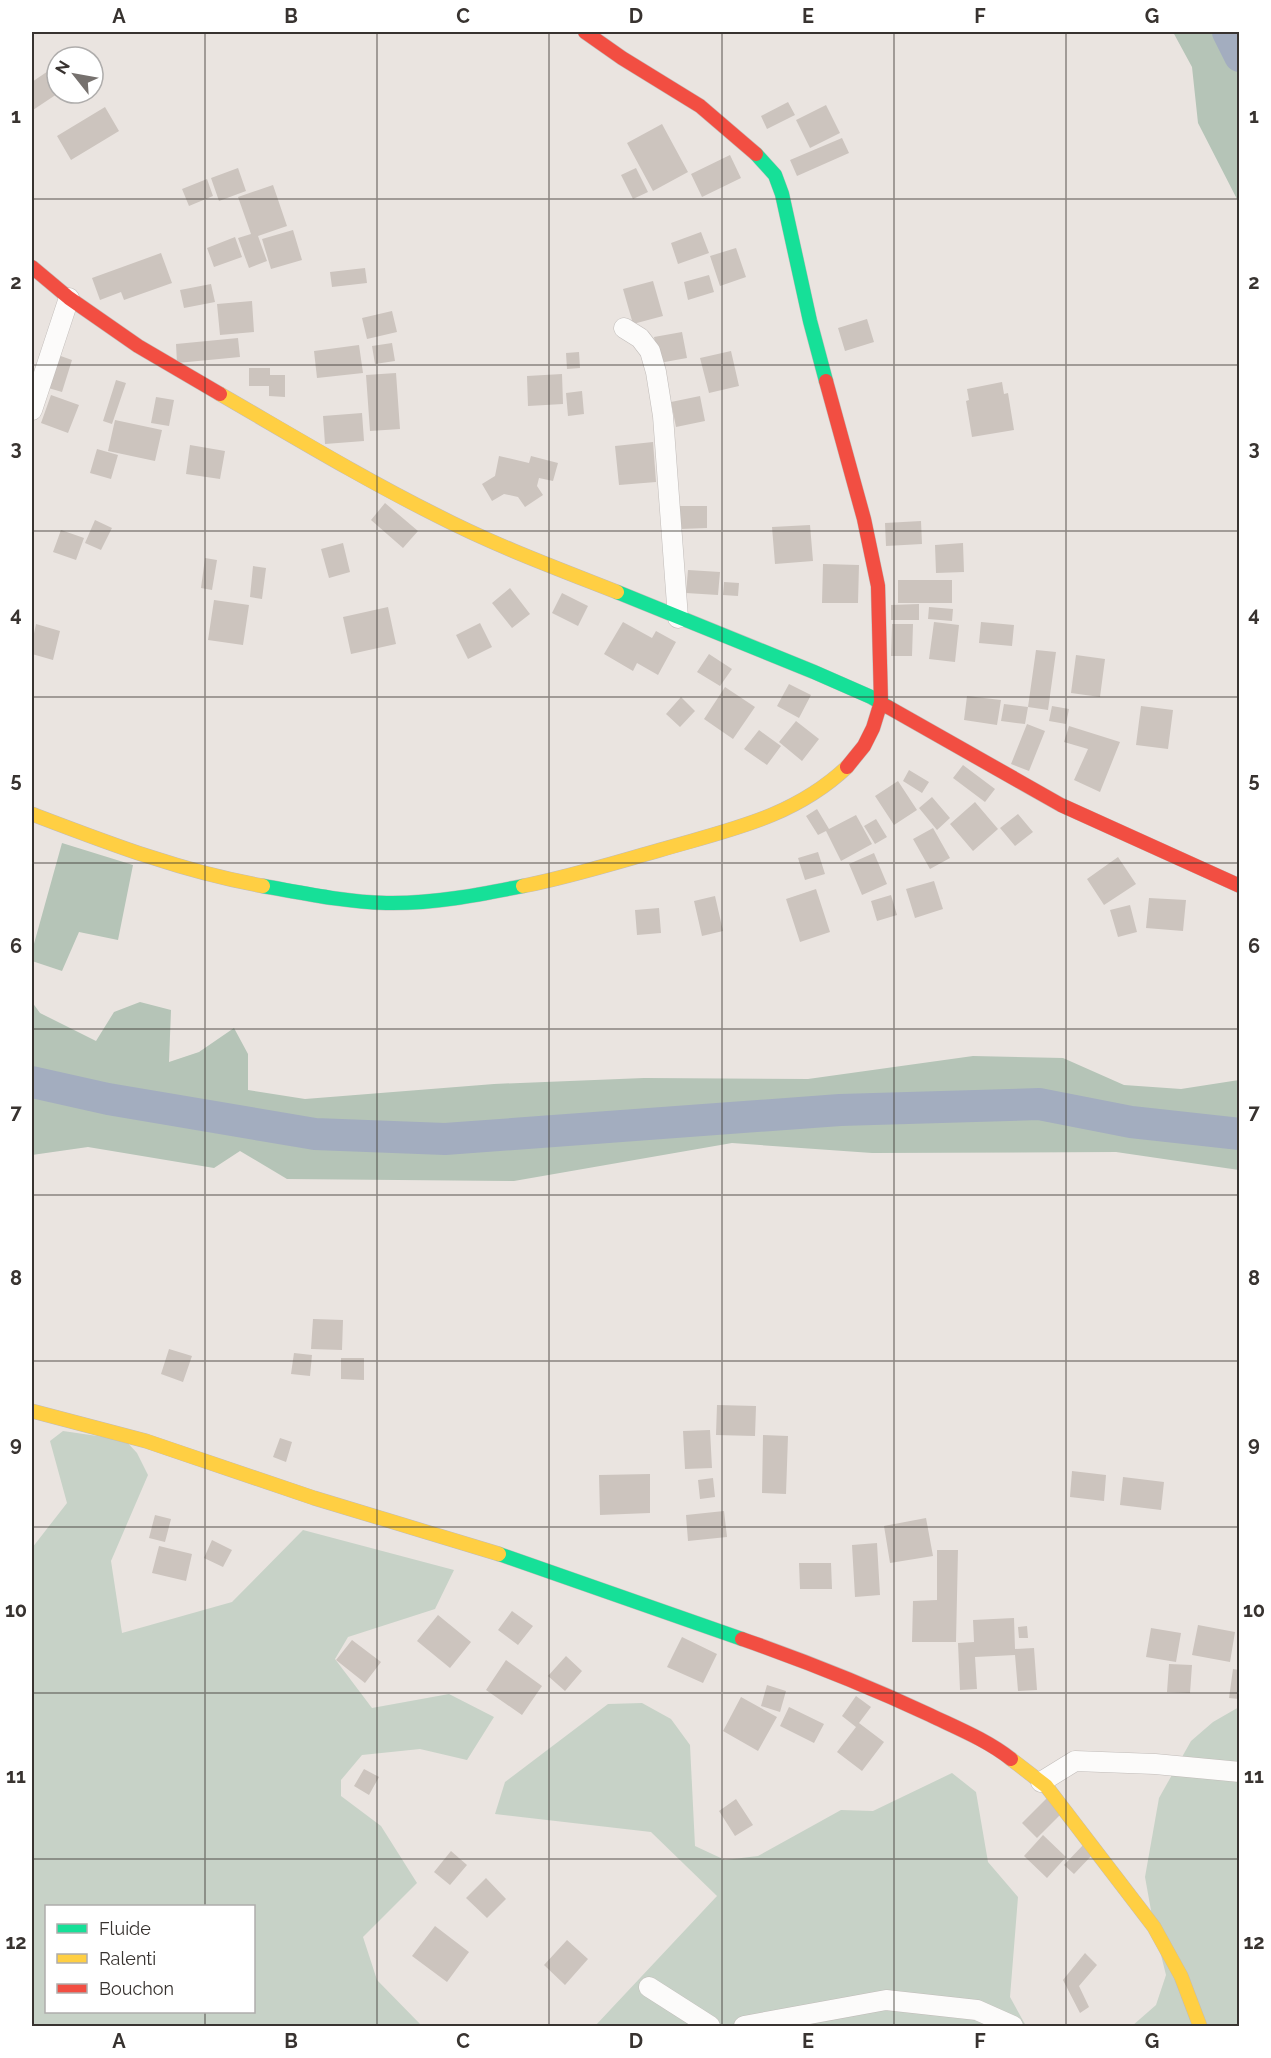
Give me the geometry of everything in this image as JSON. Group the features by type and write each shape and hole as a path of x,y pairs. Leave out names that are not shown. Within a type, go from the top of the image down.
{"street":[{"path":"32,814 122,849 210,876 322,897 386,903 462,898 560,879 761,820 796,805 831,782 864,747 881,702 878,586 864,519 810,321 790,226 775,175 756,154 700,106 622,58 585,32"},
{"path":"32,267 69,298 138,346 436,516 521,554 814,672 881,702 1061,805 1239,886"},
{"path":"32,410 69,298"},
{"path":"624,328 640,338 650,351 656,372 663,416 678,618"},
{"path":"32,1411 146,1441 314,1498 506,1556 780,1652 891,1697 959,1729 1006,1755 1041,1782 1154,1927 1181,1976 1200,2026"},
{"path":"1041,1782 1075,1761 1155,1764 1239,1772"},
{"path":"649,1987 710,2026"},
{"path":"744,2026 886,2000 977,2010 1013,2026"}],"shaded area":[{"path":"63,1431 125,1440 137,1453 148,1475 111,1561 122,1633 232,1602 303,1530 454,1570 435,1609 348,1637 335,1659 372,1708 449,1694 494,1717 467,1760 420,1749 362,1755 341,1780 341,1796 381,1826 417,1883 363,1937 377,1980 422,2026 32,2026 32,1734 34,1726 32,1717 32,1548 67,1503 50,1441"},
{"path":"642,1703 671,1719 690,1745 695,1846 725,1860 758,1856 841,1810 873,1811 952,1773 976,1792 988,1862 1018,1897 1010,1997 1026,2026 595,2026 717,1896 651,1832 495,1814 505,1782 608,1704"},
{"path":"1239,1707 1239,2026 1132,2026 1156,2005 1166,1975 1145,1877 1159,1798 1191,1741 1213,1722"}],"green space":[{"path":"1173,32 1239,32 1239,203 1198,123 1192,67"},
{"path":"62,843 133,865 118,940 79,932 62,971 32,961 32,951"},
{"path":"32,1002 40,1013 96,1041 114,1012 140,1002 171,1010 169,1062 199,1052 234,1028 248,1054 248,1090 305,1099 494,1084 644,1078 808,1079 973,1056 1063,1058 1124,1085 1181,1089 1239,1080 1239,1170 1116,1152 872,1153 732,1143 514,1181 287,1179 240,1151 214,1168 88,1147 32,1155"}],"building":[{"path":"45,73 45,102 33,110 32,82"},
{"path":"788,102 795,115 767,129 761,116"},
{"path":"826,105 840,133 810,148 796,120"},
{"path":"105,107 119,131 71,160 57,136"},
{"path":"662,124 688,172 653,191 627,143"},
{"path":"842,138 849,153 797,176 790,160"},
{"path":"730,155 741,178 702,197 691,174"},
{"path":"238,168 246,191 219,201 211,178"},
{"path":"636,168 648,192 633,199 621,175"},
{"path":"207,179 213,196 189,206 182,189"},
{"path":"273,185 287,226 258,236 267,261 249,268 238,238 251,234 238,197"},
{"path":"293,230 302,260 271,269 262,239"},
{"path":"701,232 709,253 678,264 671,243"},
{"path":"235,237 242,257 214,267 207,248"},
{"path":"736,248 746,277 720,286 710,256"},
{"path":"161,253 172,283 124,300 121,292 100,300 92,278"},
{"path":"365,268 367,283 332,287 330,272"},
{"path":"709,275 714,292 688,300 684,282"},
{"path":"653,281 663,316 633,324 623,289"},
{"path":"211,284 215,302 184,308 180,290"},
{"path":"252,301 254,332 220,335 217,304"},
{"path":"392,311 397,332 367,339 362,318"},
{"path":"867,319 874,342 845,351 838,328"},
{"path":"682,332 687,358 659,363 654,337"},
{"path":"238,338 240,357 177,363 176,344"},
{"path":"392,343 395,361 375,364 372,346"},
{"path":"359,345 363,373 317,378 314,351"},
{"path":"731,351 739,386 709,393 700,358"},
{"path":"579,352 580,368 567,369 566,353"},
{"path":"55,354 72,360 62,392 45,387"},
{"path":"249,368 270,368 270,375 285,375 285,397 269,396 269,386 249,386"},
{"path":"396,373 400,429 370,431 366,375"},
{"path":"562,374 563,404 528,406 527,376"},
{"path":"116,380 126,383 112,424 103,421"},
{"path":"1002,382 1004,394 1008,393 1014,430 972,437 966,401 969,400 967,389"},
{"path":"582,391 584,414 568,416 566,393"},
{"path":"51,395 79,405 68,433 41,423"},
{"path":"700,396 705,421 676,427 671,402"},
{"path":"156,397 174,400 169,426 151,423"},
{"path":"362,413 364,441 325,444 323,416"},
{"path":"115,420 162,430 155,461 108,451"},
{"path":"653,442 656,482 619,485 615,446"},
{"path":"190,445 225,451 220,479 186,474"},
{"path":"97,449 118,455 111,479 90,473"},
{"path":"499,456 529,463 531,456 558,463 553,481 539,478 537,486 543,495 525,507 518,497 504,494 492,501 482,484 495,476"},
{"path":"385,503 418,531 403,548 371,520"},
{"path":"680,506 707,506 707,528 680,529"},
{"path":"95,520 112,528 101,550 85,543"},
{"path":"921,521 922,544 886,546 885,523"},
{"path":"810,525 813,561 775,564 772,527"},
{"path":"61,530 84,538 76,560 53,552"},
{"path":"343,543 350,572 329,578 321,549"},
{"path":"963,543 964,572 936,573 935,545"},
{"path":"205,558 217,560 212,590 201,588"},
{"path":"823,564 859,565 858,603 822,603"},
{"path":"253,566 266,568 262,599 250,597"},
{"path":"688,570 720,572 718,595 686,593"},
{"path":"898,580 952,580 952,603 898,603"},
{"path":"724,582 739,583 738,596 723,595"},
{"path":"510,588 530,614 512,628 492,603"},
{"path":"562,593 588,606 578,626 552,613"},
{"path":"214,600 249,605 243,645 208,640"},
{"path":"919,604 919,620 891,620 891,605"},
{"path":"388,607 396,644 351,654 343,617"},
{"path":"929,607 953,609 952,621 928,619"},
{"path":"623,622 652,638 656,631 676,642 658,675 637,663 633,671 604,654"},
{"path":"934,622 959,625 955,662 929,659"},
{"path":"981,622 1014,625 1012,646 979,643"},
{"path":"480,623 492,647 468,659 456,635"},
{"path":"36,624 60,631 53,660 32,654"},
{"path":"892,624 913,624 912,656 891,656"},
{"path":"1036,650 1056,652 1048,710 1028,707"},
{"path":"709,654 732,669 720,686 697,672"},
{"path":"1076,655 1105,659 1100,697 1071,693"},
{"path":"789,684 811,695 799,718 777,706"},
{"path":"725,687 755,707 733,739 704,719"},
{"path":"967,696 1001,700 997,725 964,720"},
{"path":"681,697 695,711 680,727 666,714"},
{"path":"1004,704 1028,707 1025,724 1001,721"},
{"path":"1052,706 1069,709 1066,724 1049,721"},
{"path":"1141,706 1173,710 1168,749 1136,745"},
{"path":"796,721 819,739 802,761 779,742"},
{"path":"1027,724 1045,731 1029,771 1011,764"},
{"path":"1069,726 1120,742 1100,792 1074,780 1088,749 1064,742"},
{"path":"759,730 781,746 767,765 744,749"},
{"path":"963,765 995,789 985,802 953,778"},
{"path":"909,770 929,782 922,793 903,781"},
{"path":"898,781 917,810 894,825 875,796"},
{"path":"932,797 950,818 937,830 919,808"},
{"path":"975,802 998,829 973,851 950,824"},
{"path":"817,809 829,829 856,815 872,844 841,861 826,831 818,835 806,816"},
{"path":"1018,814 1033,832 1015,846 1000,828"},
{"path":"876,819 887,837 875,844 864,826"},
{"path":"933,828 950,858 930,869 913,839"},
{"path":"818,852 825,874 805,880 798,858"},
{"path":"874,853 887,884 862,895 849,864"},
{"path":"1118,857 1136,884 1104,905 1087,879"},
{"path":"934,881 943,909 915,918 906,889"},
{"path":"816,889 830,932 800,942 786,899"},
{"path":"891,895 897,915 877,921 871,901"},
{"path":"715,896 723,931 702,936 694,901"},
{"path":"1149,898 1186,900 1183,931 1146,928"},
{"path":"1130,905 1137,932 1118,937 1110,910"},
{"path":"659,908 661,933 637,935 635,910"},
{"path":"313,1319 343,1320 342,1350 311,1349"},
{"path":"169,1349 192,1356 183,1382 161,1374"},
{"path":"294,1353 312,1355 310,1376 291,1374"},
{"path":"341,1358 364,1358 364,1380 341,1379"},
{"path":"717,1405 756,1406 755,1436 716,1435"},
{"path":"710,1430 712,1468 685,1469 683,1431"},
{"path":"763,1435 788,1436 786,1494 762,1493"},
{"path":"280,1438 292,1442 286,1462 273,1457"},
{"path":"1072,1471 1106,1475 1104,1501 1070,1497"},
{"path":"650,1474 650,1513 600,1515 599,1475"},
{"path":"1123,1477 1164,1482 1161,1510 1120,1505"},
{"path":"713,1478 715,1497 700,1499 698,1480"},
{"path":"724,1511 727,1537 688,1541 686,1515"},
{"path":"155,1515 171,1519 165,1542 149,1538"},
{"path":"926,1518 933,1556 890,1563 884,1526"},
{"path":"212,1540 232,1550 223,1567 204,1558"},
{"path":"877,1543 880,1595 855,1597 852,1545"},
{"path":"159,1546 192,1554 186,1581 152,1573"},
{"path":"937,1550 958,1550 956,1642 912,1642 913,1601 937,1600"},
{"path":"799,1563 831,1563 832,1589 800,1589"},
{"path":"512,1611 533,1626 518,1645 498,1630"},
{"path":"438,1615 471,1642 450,1668 417,1641"},
{"path":"1014,1618 1015,1649 1034,1648 1037,1690 1018,1691 1015,1655 975,1657 977,1689 960,1690 958,1643 974,1642 973,1620"},
{"path":"1198,1625 1235,1632 1230,1662 1192,1655"},
{"path":"1027,1626 1028,1638 1019,1638 1018,1627"},
{"path":"1151,1628 1181,1633 1176,1662 1146,1657"},
{"path":"682,1637 717,1654 703,1683 667,1667"},
{"path":"352,1640 381,1662 365,1683 336,1660"},
{"path":"566,1656 582,1671 565,1691 548,1676"},
{"path":"506,1660 542,1686 522,1715 486,1690"},
{"path":"1169,1664 1192,1665 1190,1693 1167,1692"},
{"path":"1233,1669 1239,1670 1239,1699 1229,1698"},
{"path":"767,1685 786,1691 780,1712 761,1706"},
{"path":"856,1696 871,1707 859,1723 884,1742 862,1771 837,1752 856,1727 842,1716"},
{"path":"741,1697 777,1717 758,1751 723,1731"},
{"path":"789,1707 824,1724 814,1743 780,1726"},
{"path":"364,1769 379,1777 369,1795 354,1786"},
{"path":"1048,1797 1063,1812 1037,1838 1022,1823"},
{"path":"736,1799 753,1825 735,1836 719,1811"},
{"path":"1043,1835 1066,1857 1047,1878 1024,1856"},
{"path":"1085,1843 1095,1852 1074,1874 1064,1865"},
{"path":"451,1851 467,1865 450,1885 434,1872"},
{"path":"486,1878 506,1899 487,1918 466,1898"},
{"path":"435,1926 469,1952 447,1982 412,1956"},
{"path":"567,1940 588,1959 565,1985 544,1965"},
{"path":"1085,1953 1097,1965 1079,1986 1089,2007 1080,2013 1063,1980"}],"waterway":[{"path":"1228,32 1240,56"},
{"path":"32,1082 108,1099 315,1134 445,1139 840,1110 1039,1104 1131,1122 1240,1134"}],"traffic: fast":[{"path":"756,154 775,175 782,194 810,321 826,381"},
{"path":"617,592 814,672 888,707"},
{"path":"263,886 340,899 386,903 472,896 523,886"},
{"path":"499,1554 742,1639"}],"traffic: slow":[{"path":"220,394 408,501 458,526 525,556 617,592"},
{"path":"523,886 592,870 759,820 805,799 847,767"},
{"path":"32,814 175,865 263,886"},
{"path":"32,1411 146,1441 314,1498 499,1554"},
{"path":"1011,1759 1046,1786 1154,1927 1181,1976 1200,2026"}],"traffic: jam":[{"path":"585,32 622,58 700,106 756,154"},
{"path":"32,267 69,298 138,346 220,394"},
{"path":"826,381 864,519 878,586 881,702 873,728 864,746 847,767"},
{"path":"888,707 1061,805 1240,886"},
{"path":"742,1639 836,1674 907,1704 982,1740 1011,1759"}]}
